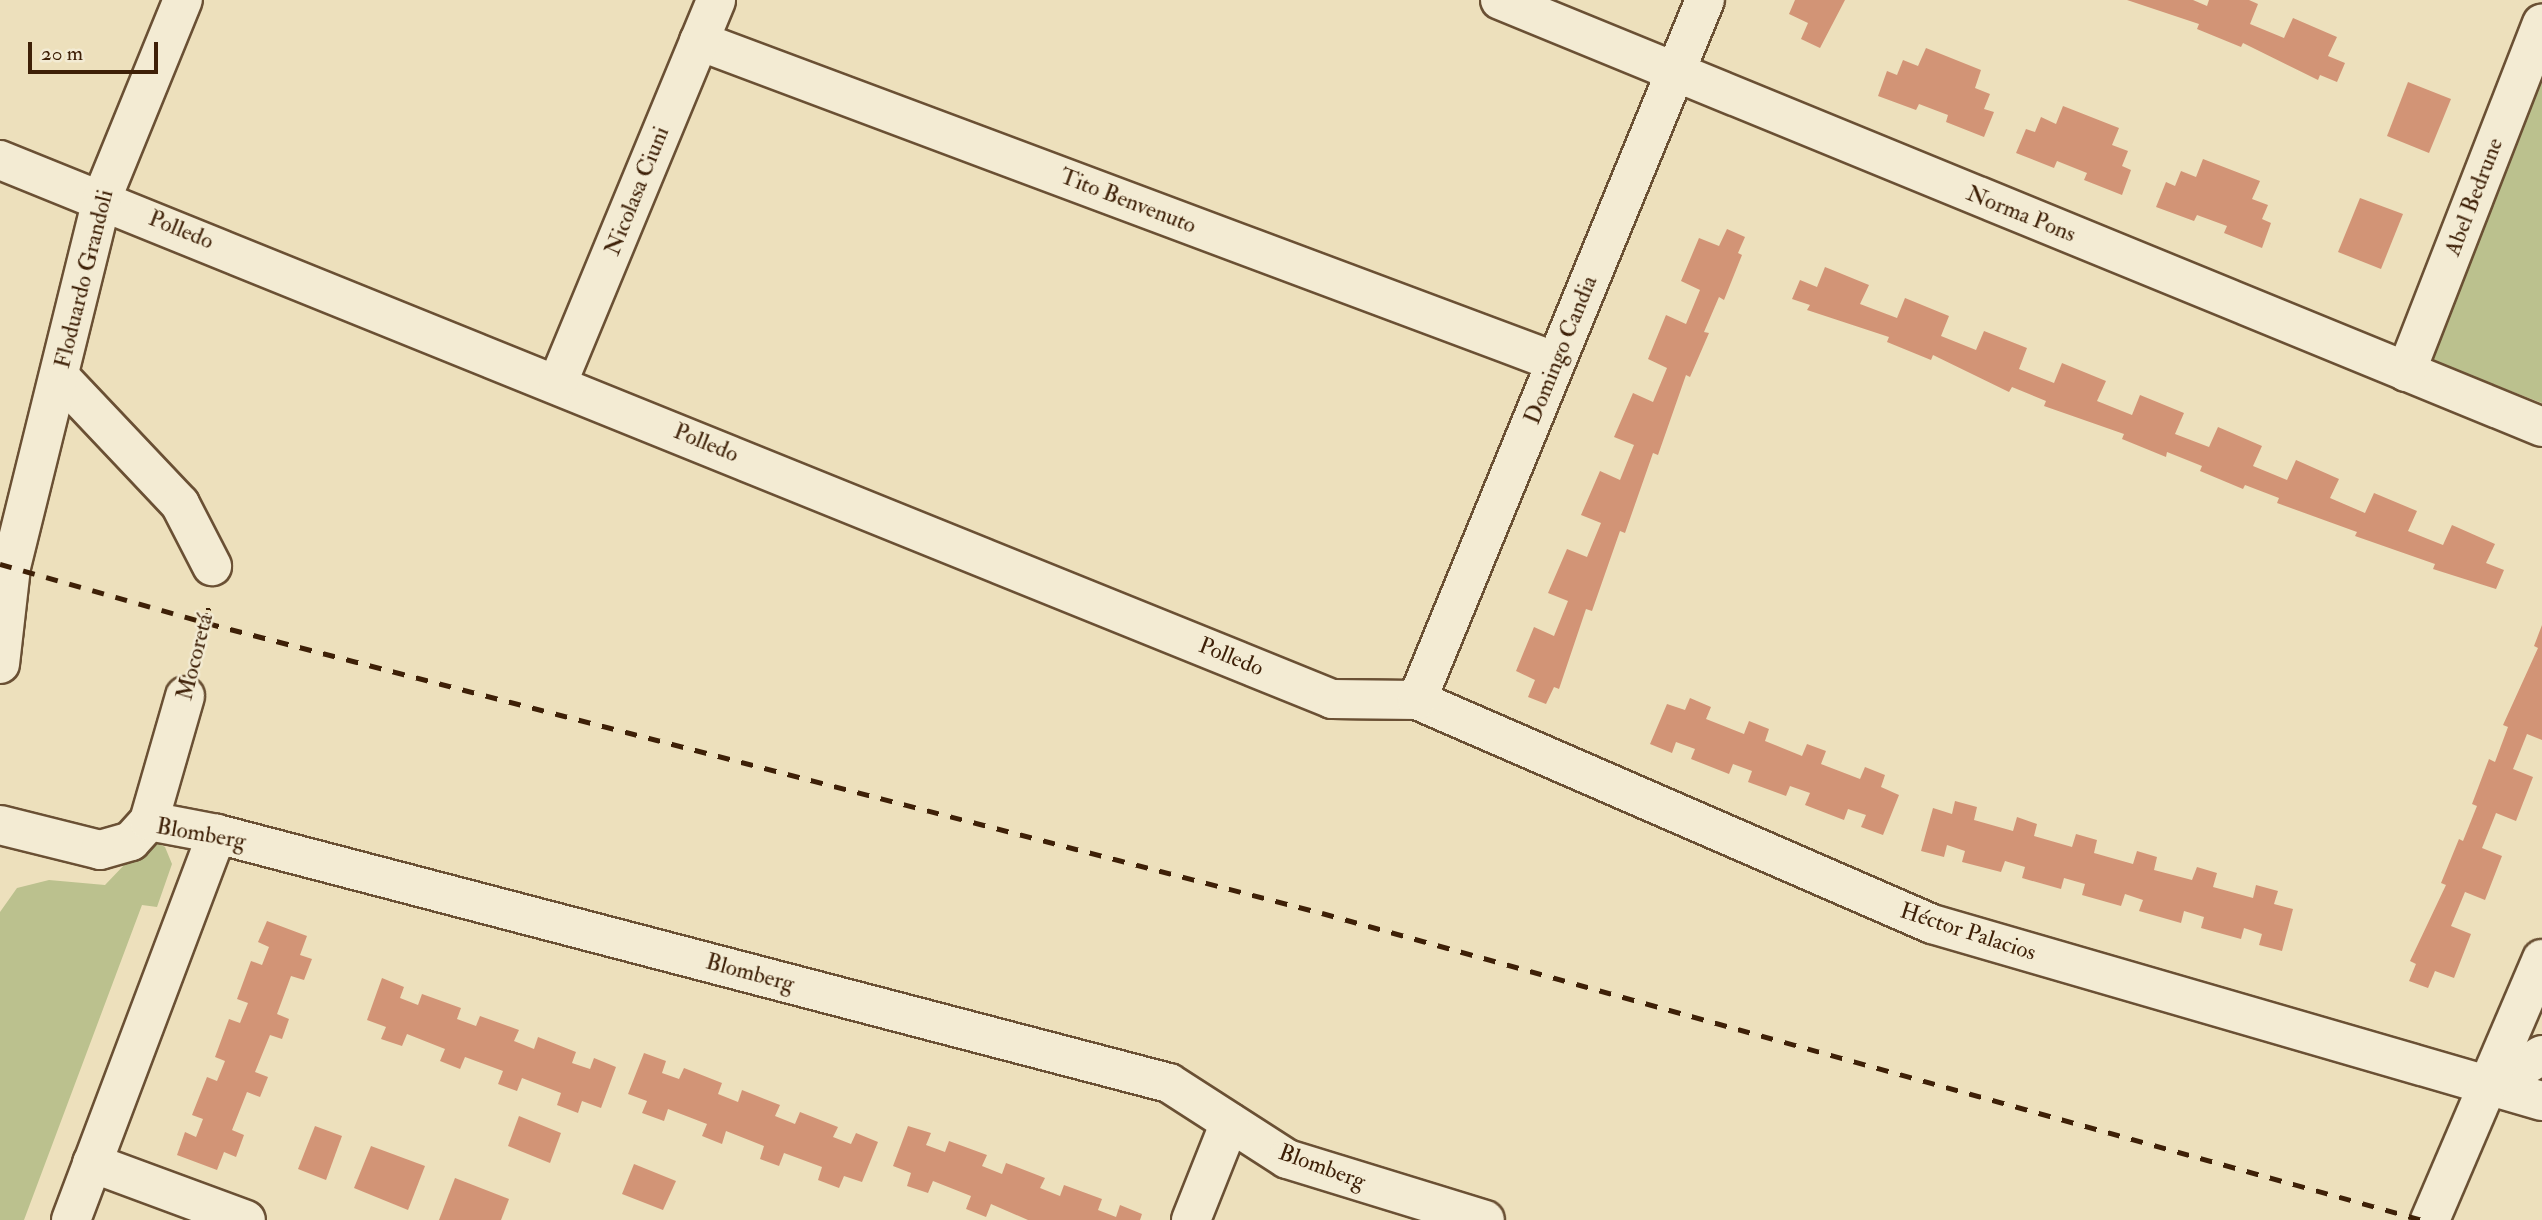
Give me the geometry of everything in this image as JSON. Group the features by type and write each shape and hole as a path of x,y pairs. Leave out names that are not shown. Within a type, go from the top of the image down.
{"street":[{"name":"Floduardo Grandoli","path":"0,664 11,567 102,198 183,0"},
{"name":"Nicolasa Ciuni","path":"558,382 716,0"},
{"name":"Norma Pons","path":"1500,0 2542,427"},
{"name":"Domingo Candia","path":"1417,701 1704,0"},
{"name":"Abel Bedrune","path":"2406,372 2542,23"},
{"name":"Tito Benvenuto","path":"699,41 1556,362"},
{"name":"Polledo","path":"0,160 102,198 558,382 1332,699 1417,701"},
{"path":"59,376 180,504 212,566"},
{"name":"Mocoretá","path":"149,821 185,696"},
{"name":"Héctor Palacios","path":"1417,701 1932,924 2542,1101"},
{"name":"Blomberg","path":"0,825 100,850 131,841 149,821 217,834 1169,1083 1287,1159 1486,1220"},
{"path":"71,1220 217,834"},
{"path":"2430,1220 2490,1087 2542,959"},
{"path":"2490,1087 2542,1055"},
{"path":"1191,1220 1230,1122"},
{"path":"92,1163 246,1220"}],"path":[{"name":"Mocoretá","path":"185,696 207,623 212,566"}],"green space":[{"path":"2542,74 2542,403 2432,361"},
{"path":"149,839 165,847 172,864 157,907 142,905 24,1220 0,1220 0,912 17,888 49,880 105,885"}],"building":[{"path":"1795,0 1845,0 1820,48 1801,39 1808,23 1789,14"},
{"path":"2127,0 2193,0 2207,6 2209,0 2249,0 2258,4 2250,24 2284,38 2293,18 2337,37 2328,56 2345,63 2337,82 2320,75 2318,80 2243,43 2241,47 2197,29 2199,24"},
{"path":"1926,48 1981,70 1975,88 1990,94 1984,109 1994,112 1984,137 1946,122 1948,115 1919,104 1916,110 1878,96 1887,71 1897,75 1903,60 1918,66"},
{"path":"2408,82 2451,99 2429,153 2387,136"},
{"path":"2063,106 2119,128 2112,145 2128,151 2122,166 2131,170 2122,195 2084,180 2087,173 2057,161 2054,168 2016,153 2026,129 2035,132 2041,117 2056,124"},
{"path":"2203,159 2260,181 2252,199 2268,205 2262,219 2271,223 2262,248 2224,233 2227,226 2197,215 2194,221 2156,207 2166,182 2175,186 2181,171 2196,177"},
{"path":"2360,198 2403,214 2381,269 2338,252"},
{"path":"1727,229 1745,237 1738,253 1742,255 1724,300 1719,297 1704,332 1709,333 1690,377 1686,375 1658,455 1653,453 1625,533 1620,531 1592,611 1586,609 1559,689 1554,687 1546,704 1528,697 1535,680 1516,671 1534,627 1554,636 1568,601 1548,593 1567,549 1587,557 1601,523 1581,515 1600,471 1620,480 1634,445 1614,437 1633,393 1653,402 1667,368 1648,359 1666,315 1686,324 1700,290 1681,281 1699,238 1719,246"},
{"path":"1825,267 1869,285 1860,304 1897,318 1905,298 1949,316 1941,336 1976,350 1984,331 2027,348 2019,369 2054,383 2062,363 2106,381 2097,401 2132,415 2140,395 2184,413 2175,434 2209,447 2218,427 2262,446 2253,466 2287,480 2296,460 2339,479 2330,498 2365,513 2374,493 2417,511 2408,531 2443,545 2452,525 2495,544 2486,563 2504,570 2496,589 2433,569 2435,564 2355,536 2357,532 2277,503 2279,498 2245,485 2243,489 2200,471 2202,466 2167,452 2166,457 2122,439 2124,434 2044,406 2046,401 2012,387 2009,392 1933,355 1931,360 1887,342 1889,337 1807,310 1810,305 1792,299 1800,280 1817,287"},
{"path":"2542,625 2542,740 2527,734 2513,769 2533,777 2516,821 2496,813 2482,848 2502,856 2485,900 2465,892 2451,926 2471,934 2454,978 2435,971 2428,988 2409,981 2416,964 2410,961 2446,885 2441,883 2459,839 2463,841 2477,806 2472,804 2489,759 2495,762 2508,727 2503,725 2538,648 2534,646"},
{"path":"1690,698 1711,707 1706,719 1744,734 1749,721 1769,729 1765,741 1802,756 1807,744 1826,751 1821,764 1860,779 1865,767 1885,775 1881,787 1899,795 1883,835 1861,827 1866,815 1848,809 1844,820 1805,805 1810,793 1790,786 1786,796 1748,782 1752,771 1733,764 1729,774 1691,759 1695,749 1676,742 1672,753 1650,744 1667,704 1685,710"},
{"path":"1955,801 1977,807 1974,820 2013,831 2017,817 2037,824 2034,836 2072,847 2076,834 2097,840 2094,853 2133,864 2137,851 2157,857 2154,870 2192,880 2197,867 2217,873 2213,887 2253,898 2256,885 2278,891 2274,904 2293,909 2282,951 2259,945 2262,934 2244,928 2241,939 2201,928 2204,917 2184,911 2181,923 2139,911 2143,900 2125,894 2121,906 2082,895 2085,884 2064,878 2061,889 2022,878 2025,867 2005,861 2001,872 1962,862 1965,851 1947,845 1944,857 1921,851 1933,808 1952,814"},
{"path":"267,921 307,936 300,955 312,959 304,980 291,976 277,1014 289,1019 282,1039 270,1035 255,1072 268,1077 260,1097 247,1092 232,1130 244,1135 236,1157 224,1152 217,1170 177,1155 185,1132 196,1137 203,1119 192,1115 207,1077 217,1081 225,1061 215,1057 229,1019 240,1023 248,1003 237,999 251,961 262,965 269,947 258,942"},
{"path":"382,978 404,987 400,998 418,1005 422,994 461,1008 457,1019 476,1026 480,1016 519,1030 514,1041 534,1049 538,1037 576,1052 572,1063 590,1069 594,1058 616,1067 601,1108 582,1101 578,1113 557,1105 561,1093 522,1078 517,1091 498,1084 503,1071 465,1057 460,1069 440,1061 445,1049 407,1034 402,1046 381,1039 386,1027 367,1020"},
{"path":"644,1053 666,1061 662,1073 679,1079 684,1068 722,1083 718,1094 738,1102 742,1090 780,1105 775,1116 795,1124 800,1112 838,1127 833,1137 851,1144 856,1133 878,1142 862,1182 844,1176 839,1188 818,1180 822,1167 784,1153 779,1166 760,1159 764,1146 726,1131 722,1144 702,1136 707,1124 668,1109 664,1121 642,1113 647,1101 628,1094"},
{"path":"519,1116 561,1133 550,1163 508,1146"},
{"path":"315,1126 342,1136 326,1180 298,1169"},
{"path":"908,1126 931,1133 926,1145 945,1152 949,1141 987,1155 982,1166 1002,1174 1006,1163 1045,1178 1040,1188 1060,1196 1064,1185 1102,1199 1098,1210 1116,1217 1120,1205 1142,1214 1140,1220 1028,1220 991,1204 986,1217 966,1209 971,1196 933,1181 928,1193 907,1186 911,1173 893,1166"},
{"path":"371,1146 425,1166 408,1210 354,1188"},
{"path":"634,1164 676,1181 663,1210 622,1194"},
{"path":"455,1178 509,1199 501,1220 439,1220"}],"railway":[{"path":"0,564 207,623 1322,913 2422,1220"}]}
